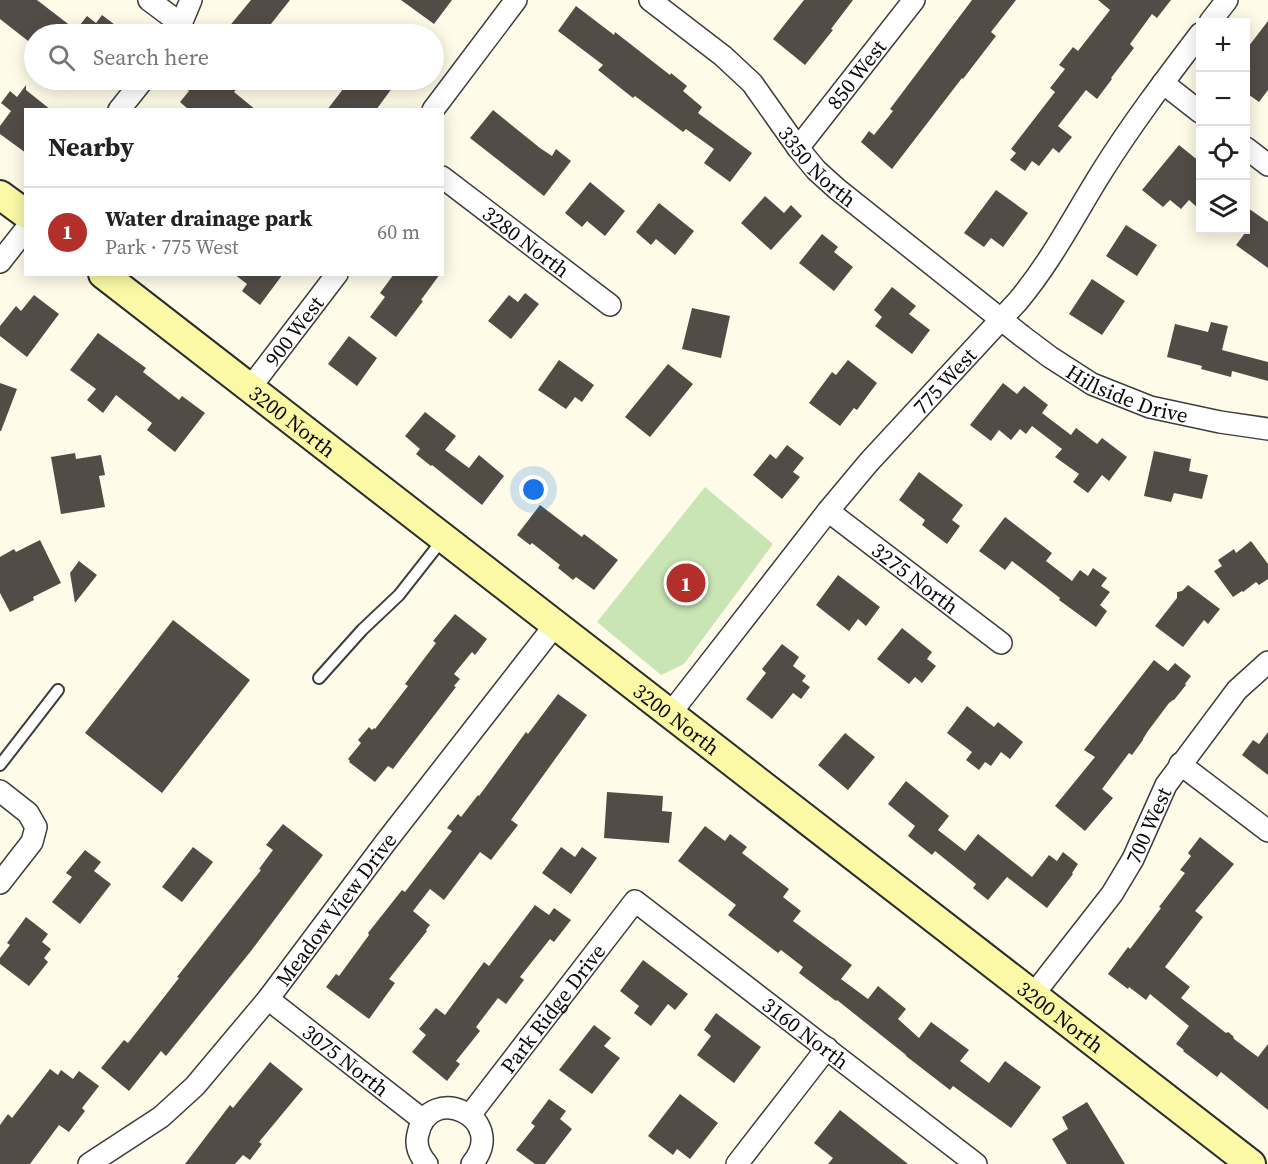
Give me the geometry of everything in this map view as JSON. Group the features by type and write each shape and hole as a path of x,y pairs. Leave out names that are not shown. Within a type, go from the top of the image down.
{"street":[{"path":"149,0 173,24"},
{"path":"180,24 191,0"},
{"path":"435,108 516,0"},
{"name":"3350 North","path":"650,0 723,56 752,83 816,170 1001,320"},
{"name":"850 West","path":"798,148 914,0"},
{"path":"1213,18 1227,0"},
{"name":"775 West","path":"670,714 828,511 869,462 1001,320 1039,275 1127,133 1196,39"},
{"path":"1163,83 1196,109"},
{"path":"121,108 135,90"},
{"path":"1250,152 1268,165"},
{"name":"3280 North","path":"444,179 610,305"},
{"path":"0,195 24,213"},
{"path":"0,262 24,232"},
{"name":"3200 North","path":"106,276 1251,1164"},
{"name":"900 West","path":"250,388 336,276"},
{"name":"Hillside Drive","path":"1001,320 1050,357 1092,384 1150,407 1220,422 1268,429"},
{"name":"3275 North","path":"828,511 1001,643"},
{"name":"Meadow View Drive","path":"89,1164 160,1117 195,1086 268,999 385,843 555,625"},
{"name":"700 West","path":"1033,995 1124,877 1166,785 1180,764 1237,690 1268,662"},
{"path":"1180,764 1268,831"},
{"path":"0,791 28,813 36,827 32,842 0,883"},
{"name":"3160 North","path":"635,901 976,1164"},
{"name":"Park Ridge Drive","path":"470,1115 635,901"},
{"name":"3075 North","path":"268,999 423,1120"},
{"path":"737,1164 826,1048"},
{"path":"427,1164 418,1149 417,1139 423,1120 437,1110 455,1108 470,1115 481,1130 482,1149 472,1164"}],"lane":[{"path":"319,678 362,630 399,595 444,538"},
{"path":"0,765 58,690"}],"green space":[{"path":"705,487 773,544 684,664 661,675 597,622"}],"building":[{"path":"0,0 37,0 68,24 24,24 24,38 0,19"},
{"path":"251,0 290,0 271,24 231,24"},
{"path":"401,0 452,0 434,24"},
{"path":"804,0 853,0 805,65 773,39"},
{"path":"972,0 1016,0 991,32 996,36 892,169 861,142 869,131 874,135 893,111 890,109"},
{"path":"1098,0 1171,0 1157,18 1152,14 1130,44 1134,48 1097,99 1086,90 1058,126 1072,137 1059,153 1053,148 1039,166 1032,161 1025,171 1010,160 1016,153 1011,149 1055,92 1050,88 1065,69 1059,65 1073,47 1078,51 1110,10"},
{"path":"576,6 687,86 683,91 702,107 698,113 752,153 730,182 704,163 714,149 686,129 683,132 635,96 633,98 598,70 603,65 558,31"},
{"path":"102,15 114,24 81,24 87,16 96,23"},
{"path":"1268,21 1268,90 1259,102 1250,96 1250,44"},
{"path":"24,88 48,108 24,108 24,152 0,134 0,126 11,111 1,103 10,91 17,97"},
{"path":"236,90 234,92 254,108 187,108 180,102 189,91"},
{"path":"342,90 391,90 377,108 329,108"},
{"path":"493,110 552,156 556,149 571,161 544,196 470,138"},
{"path":"1179,145 1196,159 1196,206 1189,200 1181,209 1170,200 1163,207 1142,190"},
{"path":"590,182 625,211 605,236 587,221 582,227 565,213"},
{"path":"996,190 1028,213 1003,247 991,238 984,247 964,233"},
{"path":"765,196 784,213 791,205 802,216 771,250 741,223"},
{"path":"659,203 694,231 675,255 656,239 651,245 636,232"},
{"path":"1250,209 1268,222 1268,268 1236,245 1244,234 1250,234"},
{"path":"1126,225 1157,245 1137,276 1106,256"},
{"path":"822,234 838,247 834,252 853,267 834,291 799,263"},
{"path":"237,276 282,276 260,305 242,291 247,284"},
{"path":"393,276 439,276 396,337 370,317 385,297 380,293"},
{"path":"1092,279 1125,301 1102,335 1069,314"},
{"path":"892,287 916,306 909,314 930,330 912,354 875,326 882,317 874,310"},
{"path":"525,293 539,304 511,339 488,321 509,295 518,302"},
{"path":"34,295 59,314 27,357 0,336 0,326 16,306 21,311"},
{"path":"692,308 730,316 721,358 682,349"},
{"path":"1211,322 1228,326 1222,350 1268,362 1268,381 1232,371 1231,377 1201,369 1202,366 1167,357 1175,324 1208,332"},
{"path":"98,333 146,368 143,372 179,400 182,396 205,413 175,452 147,430 152,423 116,395 103,413 87,400 96,389 70,370"},
{"path":"349,336 377,358 357,386 328,364"},
{"path":"559,360 594,385 582,402 575,397 566,409 538,390"},
{"path":"848,360 877,383 857,410 854,408 840,426 809,403 832,372 836,375"},
{"path":"668,364 693,384 650,437 625,417"},
{"path":"0,383 17,389 1,431 0,431"},
{"path":"1003,383 1017,394 1024,386 1048,405 1042,413 1071,435 1076,428 1097,444 1102,438 1127,457 1109,481 1102,475 1088,493 1073,482 1079,474 1055,457 1062,449 1032,426 1026,434 1020,429 1011,440 999,430 991,441 970,425"},
{"path":"425,412 456,436 445,450 469,468 479,455 504,476 482,505 416,454 420,449 405,436"},
{"path":"787,445 804,458 793,472 800,477 782,499 753,475 770,454 776,459"},
{"path":"1154,451 1191,459 1189,471 1208,475 1202,499 1174,493 1171,502 1144,496"},
{"path":"75,453 76,459 101,455 105,475 99,476 105,507 61,514 51,457"},
{"path":"919,472 963,505 952,520 960,526 947,544 922,525 925,520 899,500"},
{"path":"540,505 582,537 584,534 618,560 594,590 576,577 573,580 558,568 560,565 532,543 530,545 517,535"},
{"path":"1005,517 1052,553 1046,561 1072,581 1080,570 1088,576 1093,568 1107,578 1101,586 1110,592 1100,605 1107,611 1096,627 1012,561 1005,570 979,551"},
{"path":"40,540 61,583 10,612 0,593 0,557 14,549 16,552"},
{"path":"1251,541 1268,564 1268,579 1259,585 1256,582 1233,597 1214,571 1222,566 1218,560 1234,549 1236,553"},
{"path":"79,561 97,575 75,603 70,573"},
{"path":"838,575 880,607 866,626 858,619 849,631 816,605"},
{"path":"1188,585 1220,609 1208,624 1204,620 1183,647 1155,626 1177,598 1177,592 1182,591"},
{"path":"455,614 487,639 475,655 472,652 454,674 460,679 454,686 456,687 393,769 388,766 375,782 348,759 361,743 358,740 369,727 372,730 375,729 408,686 405,684 436,643 433,641"},
{"path":"173,620 250,680 162,793 85,733"},
{"path":"902,628 932,652 927,659 936,666 922,683 915,677 909,684 877,659"},
{"path":"782,644 799,657 793,666 806,676 802,681 810,687 801,699 793,693 772,719 746,699 766,673 762,669"},
{"path":"1154,660 1168,671 1175,663 1191,676 1132,755 1129,753 1102,789 1113,798 1085,831 1055,806 1095,757 1084,750"},
{"path":"558,694 587,715 511,820 518,825 491,860 480,852 444,900 430,889 413,911 430,925 389,979 395,983 369,1019 326,987 336,974 339,976 369,935 368,933 402,890 405,892 452,831 447,828 458,814 461,817 479,796 526,732 528,734"},
{"path":"967,706 994,727 998,722 1023,742 1010,759 1001,752 991,766 985,762 979,770 966,760 972,752 947,733"},
{"path":"1268,732 1268,775 1242,755 1253,740 1259,744"},
{"path":"845,733 875,757 848,790 818,765"},
{"path":"906,781 949,816 938,830 965,851 978,834 1032,877 1049,855 1057,861 1063,852 1078,864 1073,874 1047,908 1007,877 988,900 973,888 976,884 935,851 932,855 908,836 915,826 888,804"},
{"path":"607,792 663,796 662,811 672,812 669,843 604,838"},
{"path":"283,824 323,855 251,951 166,1056 161,1051 129,1091 101,1068 124,1040 128,1043 261,870 259,869 273,850 266,845"},
{"path":"705,826 725,841 730,834 747,847 742,853 789,889 783,897 801,911 793,921 852,965 841,979 868,999 878,986 906,1009 898,1019 919,1038 931,1022 969,1050 960,1061 989,1083 1005,1061 1041,1087 1011,1128 953,1086 950,1090 837,1000 799,973 803,967 781,950 778,953 728,915 736,905 678,861"},
{"path":"1200,837 1234,864 1195,911 1203,917 1165,967 1190,987 1181,998 1258,1057 1268,1044 1268,1110 1221,1072 1217,1077 1176,1044 1189,1026 1150,994 1146,1000 1108,974 1128,947 1130,949 1185,873 1180,870 1191,856 1188,853"},
{"path":"193,847 213,862 182,902 162,887"},
{"path":"561,847 575,857 582,847 597,858 571,894 542,873"},
{"path":"85,850 101,862 94,871 111,884 80,924 52,902 72,877 66,873"},
{"path":"535,905 549,915 554,908 571,920 554,942 550,939 520,977 524,980 506,1004 498,998 476,1027 480,1031 456,1061 460,1064 447,1081 412,1052 426,1035 419,1029 436,1008 445,1015 484,962 489,966"},
{"path":"26,917 48,934 42,942 51,949 44,958 48,962 29,986 0,964 0,958 10,945 7,943"},
{"path":"643,960 688,994 675,1010 668,1004 651,1026 634,1013 639,1006 620,991"},
{"path":"716,1013 761,1047 734,1083 697,1055 711,1036 704,1030"},
{"path":"594,1025 611,1038 604,1046 620,1058 592,1094 559,1070"},
{"path":"270,1062 303,1089 259,1142 262,1144 250,1160 243,1155 235,1164 185,1164 230,1105 233,1108"},
{"path":"50,1069 58,1075 61,1070 73,1079 79,1071 99,1086 82,1108 85,1111 69,1132 59,1125 30,1164 0,1164 0,1125 8,1114 12,1118"},
{"path":"680,1094 718,1123 690,1159 677,1149 673,1155 648,1136"},
{"path":"549,1099 566,1111 560,1119 572,1129 545,1164 535,1164 516,1150 535,1126 531,1123"},
{"path":"1087,1102 1125,1164 1067,1164 1052,1139 1068,1129 1062,1117"},
{"path":"840,1110 908,1164 828,1164 833,1158 814,1143"}],"place":[{"name":"Water drainage park","path":"686,583"}]}
